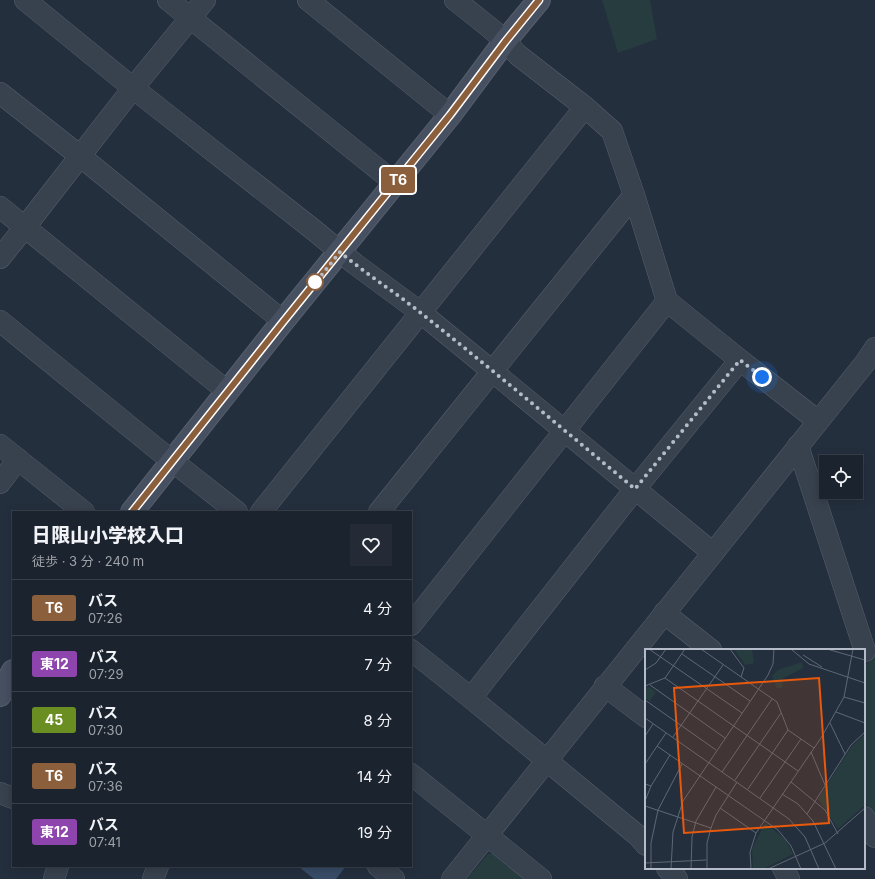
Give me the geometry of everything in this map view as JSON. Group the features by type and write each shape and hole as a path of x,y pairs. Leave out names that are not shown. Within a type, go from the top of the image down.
{"street":[{"path":"24,0 355,264 420,312 712,553"},
{"path":"168,0 396,183"},
{"path":"0,258 133,88 205,0"},
{"path":"308,0 450,115"},
{"path":"455,0 490,26 518,55 585,107 612,131 667,300 818,421"},
{"path":"133,511 396,183 505,42 540,0"},
{"path":"0,93 80,156 283,322"},
{"path":"262,511 585,107"},
{"path":"380,511 634,195"},
{"path":"0,207 228,392"},
{"path":"412,624 667,300"},
{"path":"0,321 236,511"},
{"path":"452,879 865,363 875,348"},
{"path":"471,698 635,489 740,360"},
{"path":"0,445 83,511"},
{"path":"798,446 868,647"},
{"path":"0,483 18,459"},
{"path":"664,613 710,649"},
{"path":"412,651 637,835 645,844"},
{"path":"0,694 12,673"},
{"path":"605,686 645,716"},
{"path":"412,775 541,879"},
{"path":"0,793 12,798"},
{"path":"865,819 875,837"},
{"path":"54,879 58,867"},
{"path":"153,879 158,867"},
{"path":"379,867 394,879"},
{"path":"668,869 677,879"},
{"path":"784,869 789,879"}],"green space":[{"path":"602,0 650,0 657,39 618,53"},
{"path":"875,653 875,819 865,801 865,667"},
{"path":"488,854 498,854 529,879 467,879"}],"water":[{"path":"299,867 345,867 336,879 314,879"}],"bus line":[{"name":"T6","path":"133,511 396,183 539,0"}],"route":[{"path":"315,282 312,287 340,252 420,312 635,489 740,360 762,377"}]}
